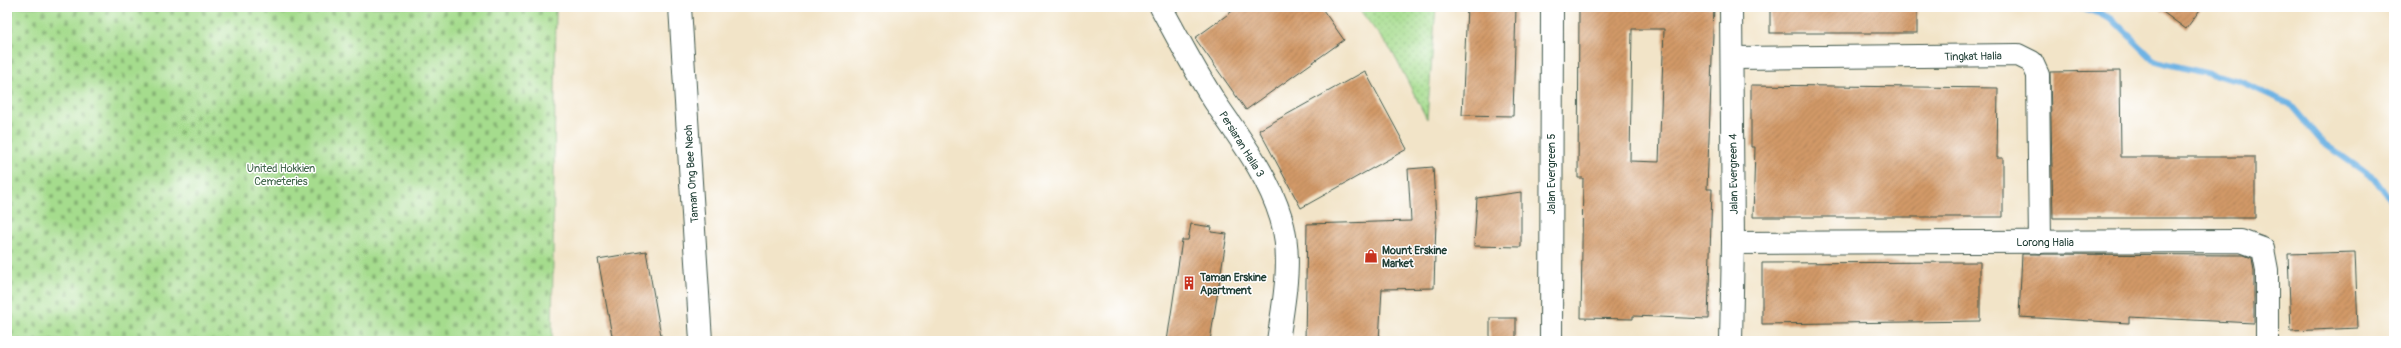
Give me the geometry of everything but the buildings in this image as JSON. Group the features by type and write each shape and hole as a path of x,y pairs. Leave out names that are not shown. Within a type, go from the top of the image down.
{"street":[{"name":"Taman Ong Bee Neoh","path":"680,7 701,341"},
{"name":"Persiaran Halia 3","path":"1161,7 1190,63 1261,170 1281,218 1286,248 1286,288 1278,341"},
{"name":"Jalan Evergreen 5","path":"1551,341 1552,7"},
{"name":"Jalan Evergreen 4","path":"1731,7 1733,243 1731,341"},
{"name":"Tingkat Halia","path":"1732,58 2018,55 2032,62 2038,75 2040,242"},
{"name":"Lorong Halia","path":"1733,243 2241,241 2263,249 2268,270 2267,341"}],"green space":[{"name":"United Hokkien Cemeteries","path":"7,7 556,7 552,341 7,341"},
{"path":"1362,7 1436,7 1427,119 1393,53 1359,9"}],"waterway":[{"path":"2073,7 2095,11 2112,19 2155,61 2239,81 2290,104 2323,143 2375,179 2394,206"}],"place":[{"name":"Mount Erskine Market","path":"1371,256"},
{"name":"Taman Erskine Apartment","path":"1189,283"}]}
